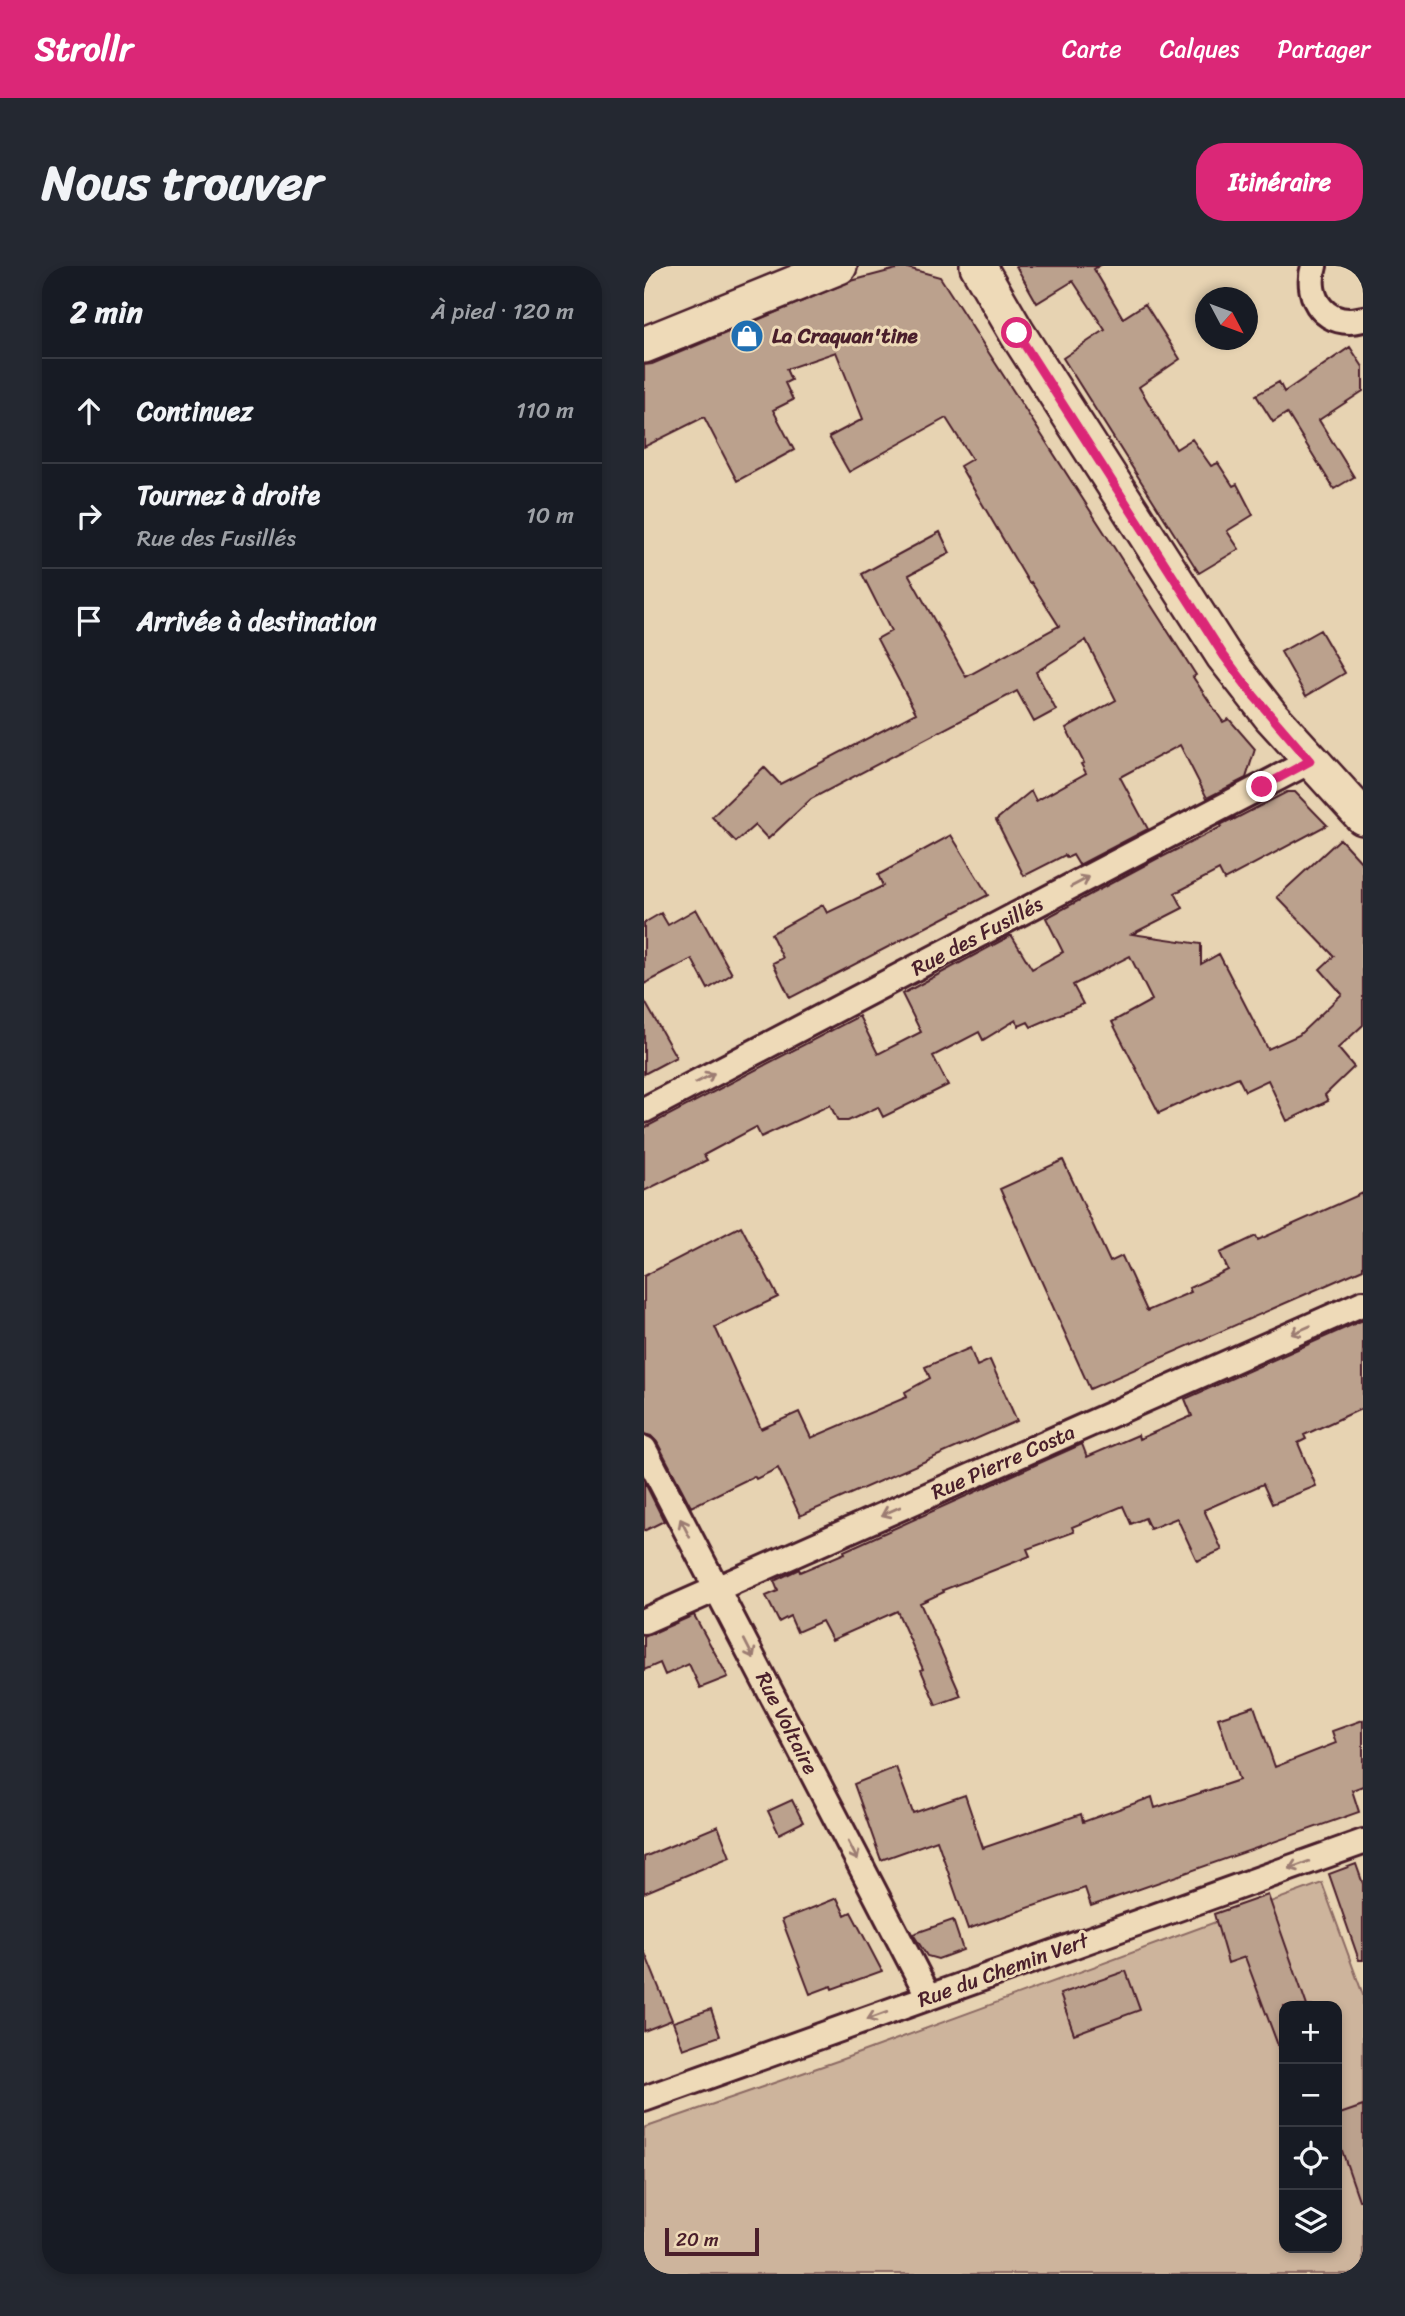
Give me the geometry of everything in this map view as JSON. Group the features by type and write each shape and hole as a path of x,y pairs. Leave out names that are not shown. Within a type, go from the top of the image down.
{"main road":[{"path":"644,345 839,266"},
{"path":"978,266 1017,333 1216,644 1254,696 1363,817"}],"street":[{"path":"1314,266 1312,294 1323,310 1340,320 1363,319"},
{"name":"Rue des Fusillés","path":"644,1110 1310,761"},
{"name":"Rue Pierre Costa","path":"644,1621 1363,1303"},
{"name":"Rue Voltaire","path":"644,1449 929,1997"},
{"name":"Rue du Chemin Vert","path":"644,2099 1363,1842"}],"shaded area":[{"path":"1322,1883 1363,1995 1363,2274 644,2274 644,2128 840,2060"}],"building":[{"path":"1016,266 1099,266 1094,269 1123,318 1145,304 1180,359 1139,387 1176,449 1192,439 1211,466 1218,463 1233,486 1237,484 1253,515 1227,531 1239,549 1199,573 1063,358 1105,330 1073,281 1037,303"},
{"path":"904,267 940,277 1196,675 1193,677 1223,722 1229,719 1255,749 1246,778 1207,798 1180,745 1120,777 1148,829 1079,865 1073,855 1067,858 1065,855 1024,876 996,820 1031,791 1036,801 1086,773 1081,764 1084,763 1066,728 1116,700 1086,640 1036,672 1056,710 1034,722 1017,691 811,799 768,839 755,825 736,842 712,817 764,767 780,784 916,713 877,639 891,631 862,574 940,532 950,553 909,575 966,677 1059,626 1031,582 1029,583 960,466 972,459 946,418 849,472 829,437 863,419 836,352 786,369 791,380 785,383 793,400 773,410 794,450 737,481 704,417 644,447 644,365 851,281"},
{"path":"1350,347 1363,367 1363,391 1319,420 1354,477 1334,489 1287,413 1273,422 1256,395 1279,382 1284,392"},
{"path":"1320,630 1345,673 1306,696 1281,652"},
{"path":"1287,792 1295,792 1327,825 1224,880 1219,870 1175,893 1183,908 1132,934 1201,944 1201,964 1219,954 1268,1049 1299,1035 1342,994 1320,969 1334,956 1277,897 1340,839 1363,864 1363,1025 1338,1048 1354,1067 1325,1095 1328,1101 1287,1121 1268,1080 1245,1091 1238,1077 1159,1113 1112,1022 1152,1000 1130,956 1073,985 1083,1004 1031,1027 1028,1022 1019,1026 1016,1020 983,1040 979,1032 933,1056 948,1085 883,1117 878,1107 848,1121 838,1121 830,1105 761,1137 756,1127 704,1155 707,1160 644,1191 644,1128 859,1016 878,1054 921,1032 902,994 1010,936 1032,969 1063,952 1046,918"},
{"path":"951,835 988,895 790,998 773,963 783,958 771,934 823,905 827,913 883,886 878,875"},
{"path":"696,909 732,974 708,989 692,959 644,984 644,923 661,913 668,925"},
{"path":"644,1000 676,1057 644,1074"},
{"path":"1063,1160 1110,1262 1122,1256 1147,1311 1191,1292 1189,1288 1228,1270 1220,1253 1256,1236 1258,1240 1363,1193 1363,1269 1090,1389 1000,1189"},
{"path":"741,1226 778,1297 715,1327 761,1429 799,1412 811,1438 907,1397 905,1392 930,1378 925,1367 970,1348 977,1366 990,1360 1017,1421 800,1516 778,1468 756,1479 754,1476 691,1507 657,1442 644,1434 644,1276"},
{"path":"1363,1320 1363,1408 1304,1435 1306,1439 1298,1443 1316,1486 1272,1504 1263,1484 1204,1510 1222,1550 1197,1561 1177,1518 1150,1529 1145,1518 1131,1524 1123,1506 1072,1527 1074,1532 1027,1549 1030,1556 943,1590 944,1592 920,1603 961,1696 936,1705 897,1611 832,1640 822,1621 797,1632 790,1616 779,1622 766,1596 778,1591 774,1581 845,1553 844,1551 1082,1444 1087,1457 1138,1435 1139,1439 1192,1416 1185,1399"},
{"path":"644,1481 664,1521 644,1531"},
{"path":"694,1615 728,1677 700,1688 689,1664 665,1675 660,1663 644,1670 644,1637"},
{"path":"1254,1706 1275,1767 1336,1743 1332,1731 1363,1720 1363,1786 1352,1790 1359,1812 1091,1906 1085,1888 968,1929 937,1840 881,1860 854,1784 896,1767 913,1813 965,1795 983,1848 1081,1814 1083,1822 1152,1797 1155,1808 1239,1780 1218,1718"},
{"path":"792,1800 803,1822 779,1834 768,1811"},
{"path":"718,1826 730,1857 644,1893 644,1857"},
{"path":"1356,1864 1363,1884 1363,1960 1359,1960 1329,1874"},
{"path":"1268,1895 1305,2001 1279,2001 1279,2048 1245,1957 1228,1963 1214,1914"},
{"path":"837,1898 845,1915 851,1912 882,1971 810,1994 782,1920"},
{"path":"953,1920 963,1950 938,1959 927,1956 913,1934"},
{"path":"644,1954 672,2020 644,2031"},
{"path":"1126,1971 1140,2010 1074,2034 1060,1994"},
{"path":"711,2009 720,2036 683,2049 673,2022"},
{"path":"1363,2106 1363,2200 1359,2200 1342,2151 1342,2113"}],"place":[{"name":"La Craquan'tine","path":"747,336"}],"route":[{"path":"1017,333 1208,633 1254,696 1310,761 1262,787"}]}
